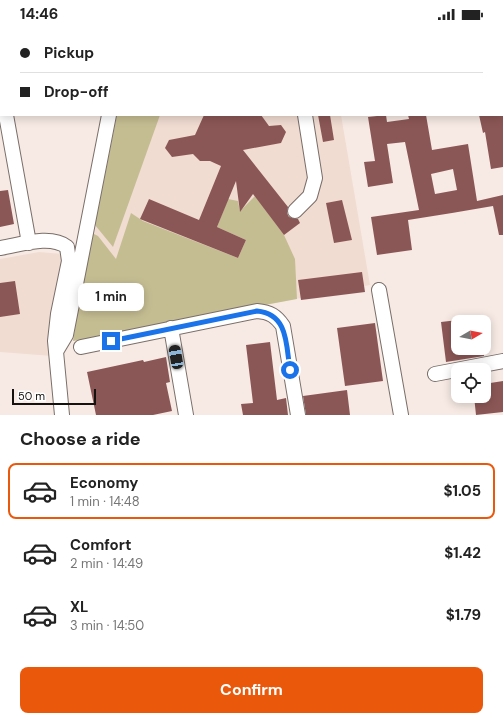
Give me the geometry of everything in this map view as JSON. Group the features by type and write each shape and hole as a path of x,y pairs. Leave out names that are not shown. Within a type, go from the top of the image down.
{"street":[{"path":"6,116 29,243"},
{"path":"56,350 66,335 109,116"},
{"path":"295,211 310,196 315,178 305,116"},
{"path":"0,248 29,243 56,241 67,248 69,254 56,332 58,382 62,415"},
{"path":"379,290 400,415"},
{"path":"81,347 257,311 266,311 276,316 283,326 298,415"},
{"path":"171,328 186,415"},
{"path":"435,374 503,361"}],"shaded area":[{"path":"109,116 341,116 370,285 73,341"},
{"path":"117,116 160,116 113,247 95,225"},
{"path":"255,196 284,235 295,259 297,299 73,341 90,232 98,236 116,259 131,213 143,221 238,258 246,240 217,227 228,199 238,201 240,211"},
{"path":"39,252 63,254 52,356 0,352 0,259"}],"building":[{"path":"204,116 262,116 269,126 281,125 286,132 281,143 243,150 288,207 287,213 289,217 298,219 300,223 284,235 253,194 240,212 236,181 217,227 246,240 238,258 140,219 149,199 199,220 221,166 210,161 200,161 193,154 172,157 165,148 169,140 195,135"},
{"path":"318,116 330,116 334,140 323,142"},
{"path":"386,116 387,122 409,119 408,116 426,116 432,150 468,144 477,201 503,195 503,235 499,235 493,206 408,220 412,250 377,255 371,217 419,210 405,142 387,144 393,183 368,187 364,162 375,161 368,117","holes":["453,169 457,190 435,194 431,174"]},
{"path":"479,116 503,116 503,167 491,169 485,132 483,133"},
{"path":"8,190 14,224 0,227 0,191"},
{"path":"342,200 352,240 334,243 326,203"},
{"path":"362,272 365,292 301,300 298,280"},
{"path":"15,281 20,314 0,317 0,283"},
{"path":"451,321 451,355 484,356 446,362 441,322"},
{"path":"375,323 383,381 345,386 337,328"},
{"path":"270,342 277,400 286,398 288,415 243,415 241,404 253,403 246,345"},
{"path":"166,357 170,382 166,383 172,411 153,415 96,415 87,372 143,360 144,362"},
{"path":"503,381 503,412 476,415 475,403 491,403 491,383"},
{"path":"347,390 350,415 306,415 303,396"}],"route":[{"path":"111,341 257,311 266,311 276,316 283,326 290,370"}]}
